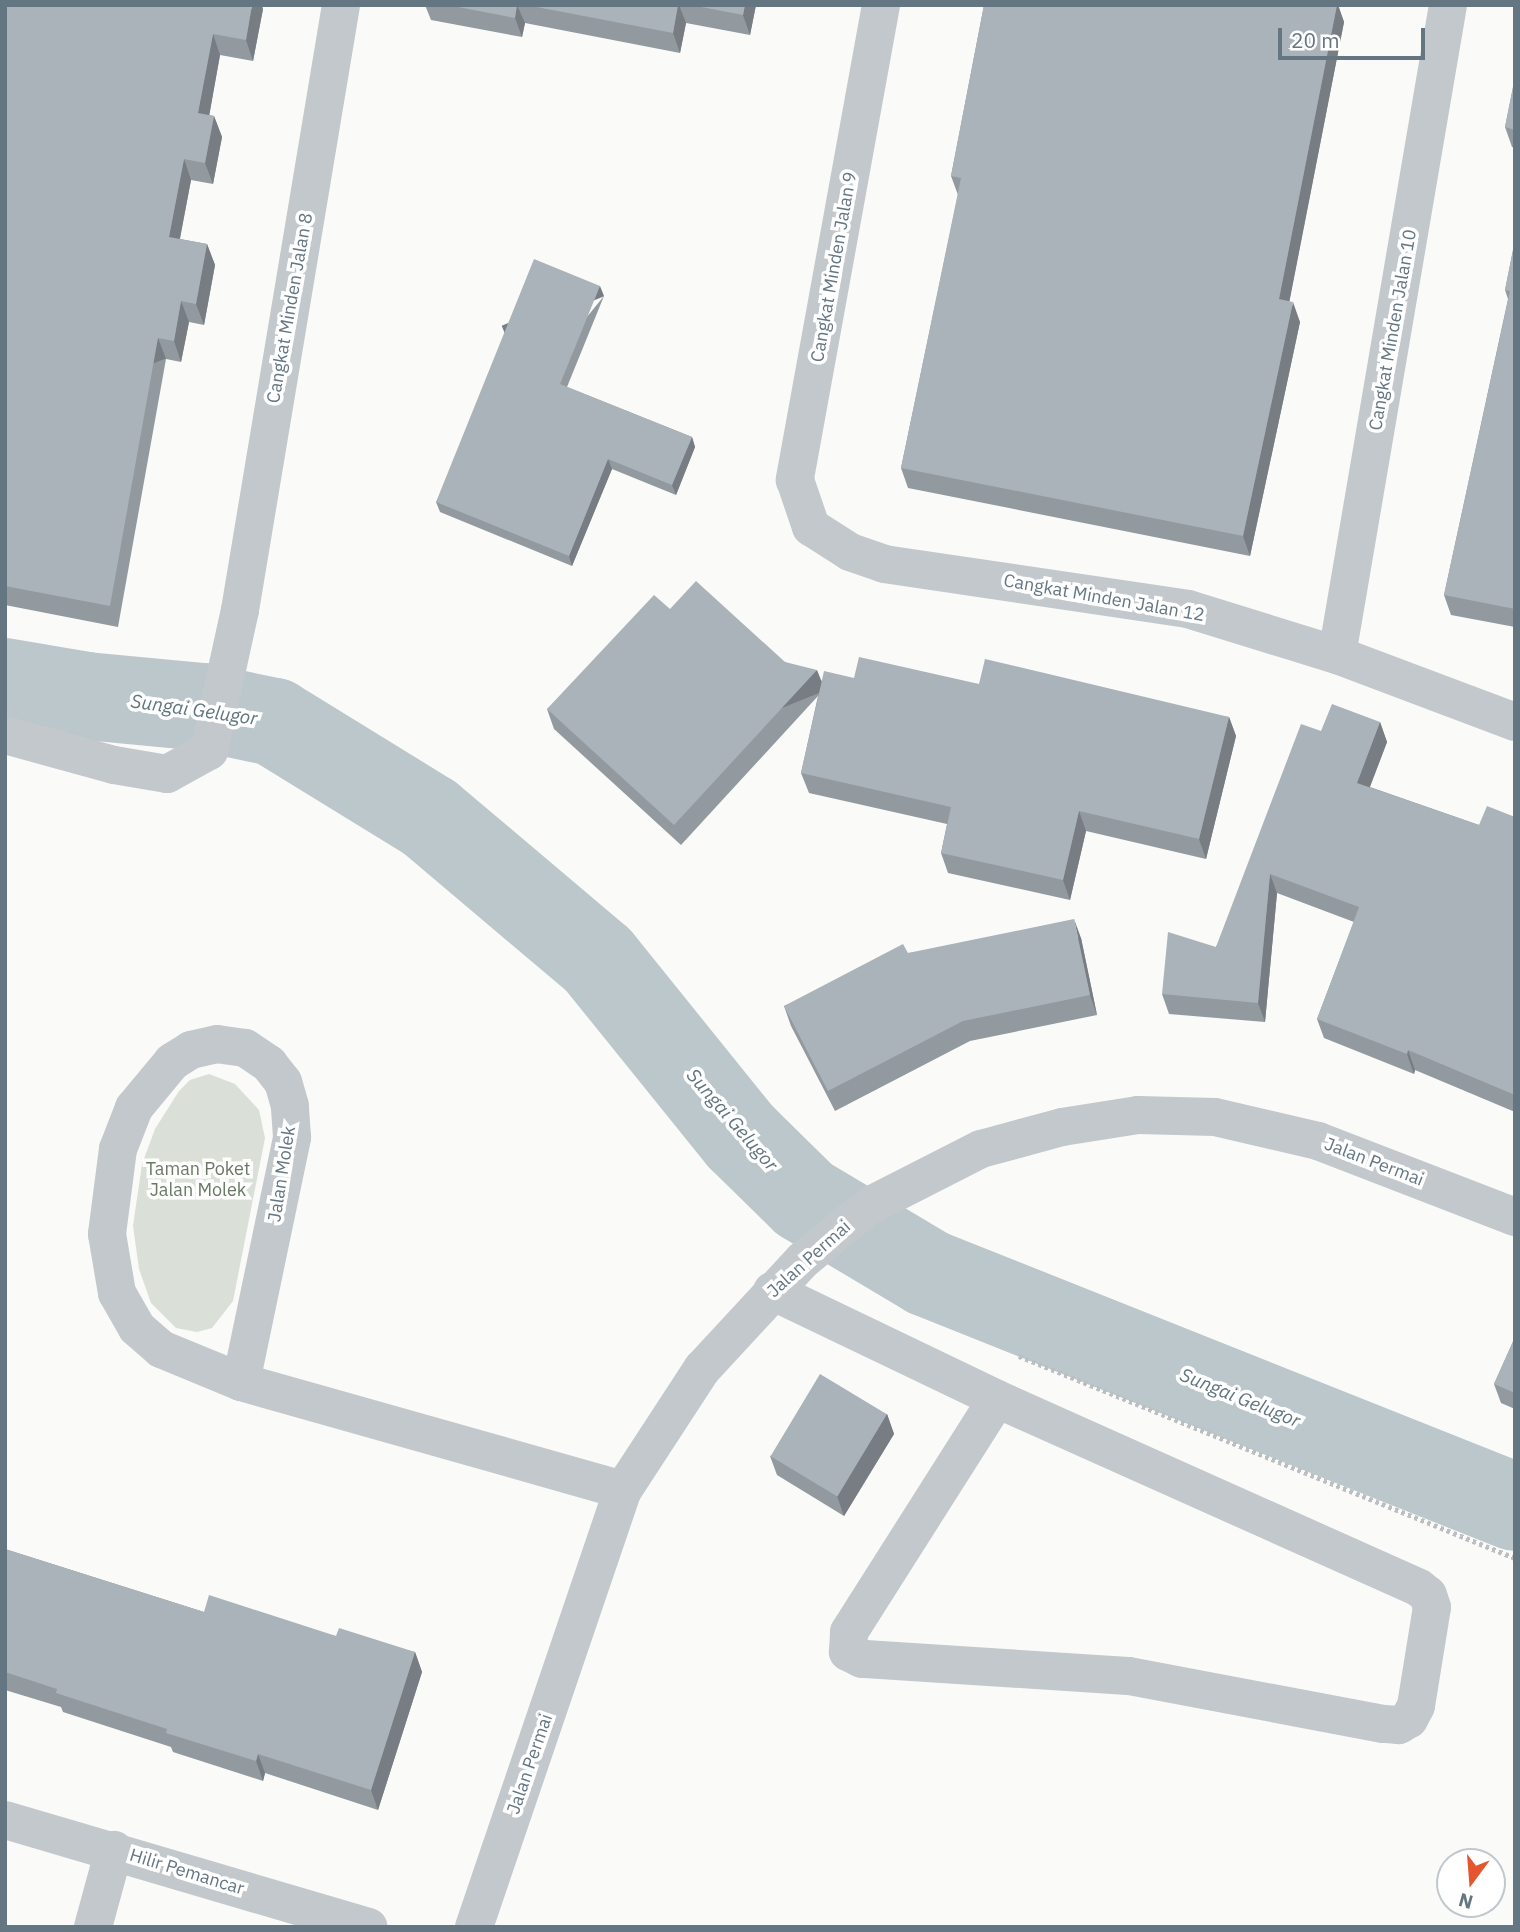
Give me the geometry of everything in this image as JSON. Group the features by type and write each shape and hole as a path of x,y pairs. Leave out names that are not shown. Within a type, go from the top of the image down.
{"street":[{"name":"Cangkat Minden Jalan 8","path":"5,735 114,765 167,774 209,751 240,610 341,5"},
{"name":"Cangkat Minden Jalan 9","path":"811,527 795,480 881,5"},
{"name":"Cangkat Minden Jalan 10","path":"1337,655 1448,5"},
{"name":"Cangkat Minden Jalan 12","path":"811,527 850,552 884,564 1188,609 1337,655 1515,722"},
{"name":"Jalan Molek","path":"241,1382 292,1137 290,1106 283,1082 269,1064 245,1048 217,1044 191,1050 172,1062 134,1108 118,1149 107,1234 117,1293 137,1328 161,1349 241,1382 623,1490"},
{"name":"Jalan Permai","path":"474,1927 623,1490 702,1368 803,1260 869,1206 981,1149 1062,1127 1138,1115 1215,1117 1318,1141 1515,1217"},
{"path":"772,1291 997,1399 1332,1548 1428,1595 1430,1619 1416,1706 1409,1719 1399,1726 1383,1724 1128,1676 862,1659 848,1652 849,1632 997,1399"},
{"name":"Hilir Pemancar","path":"5,1820 369,1927"},
{"path":"93,1927 114,1850"}],"path":[{"path":"1010,1352 1515,1558"}],"green space":[{"name":"Taman Poket Jalan Molek","path":"209,1074 235,1084 259,1110 265,1138 233,1301 212,1328 197,1332 176,1328 151,1303 139,1269 133,1226 142,1164 155,1129 179,1091 190,1080"}],"building":[{"path":"5,5 252,5 246,40 213,34 198,113 214,116 205,163 184,159 169,237 207,244 196,304 181,301 174,341 158,338 110,606 5,586"},
{"path":"448,5 517,5 515,18"},
{"path":"526,5 678,5 673,33"},
{"path":"691,5 745,5 743,15"},
{"path":"984,5 1337,5 1279,299 1293,302 1243,536 901,468 961,178 951,176"},
{"path":"1515,77 1515,130 1505,127"},
{"path":"1515,240 1515,609 1444,595 1510,291 1505,290"},
{"path":"534,259 600,286 560,384 692,437 672,485 608,459 569,556 436,502"},
{"path":"696,581 785,662 817,670 674,825 547,709 654,595 670,609"},
{"path":"859,657 979,684 985,659 1229,717 1199,839 1079,811 1063,880 941,853 951,807 801,773 824,671 854,678"},
{"path":"1332,704 1380,722 1357,783 1479,825 1487,806 1515,817 1515,1095 1408,1050 1407,1054 1317,1019 1359,907 1270,874 1258,1003 1162,994 1168,932 1216,947 1301,724 1321,731"},
{"path":"1074,919 1090,995 963,1021 828,1091 784,1006 903,944 908,953"},
{"path":"1515,1337 1515,1393 1494,1384"},
{"path":"820,1374 887,1414 837,1496 771,1456"},
{"path":"5,1549 204,1612 209,1595 336,1636 339,1628 415,1652 371,1790 258,1754 256,1761 166,1733 167,1729 56,1693 57,1689 5,1672"}],"waterway":[{"name":"Sungai Gelugor","path":"5,682 86,696 202,707 274,722 430,818 598,960 741,1137 804,1199 928,1273 1515,1507"}]}
